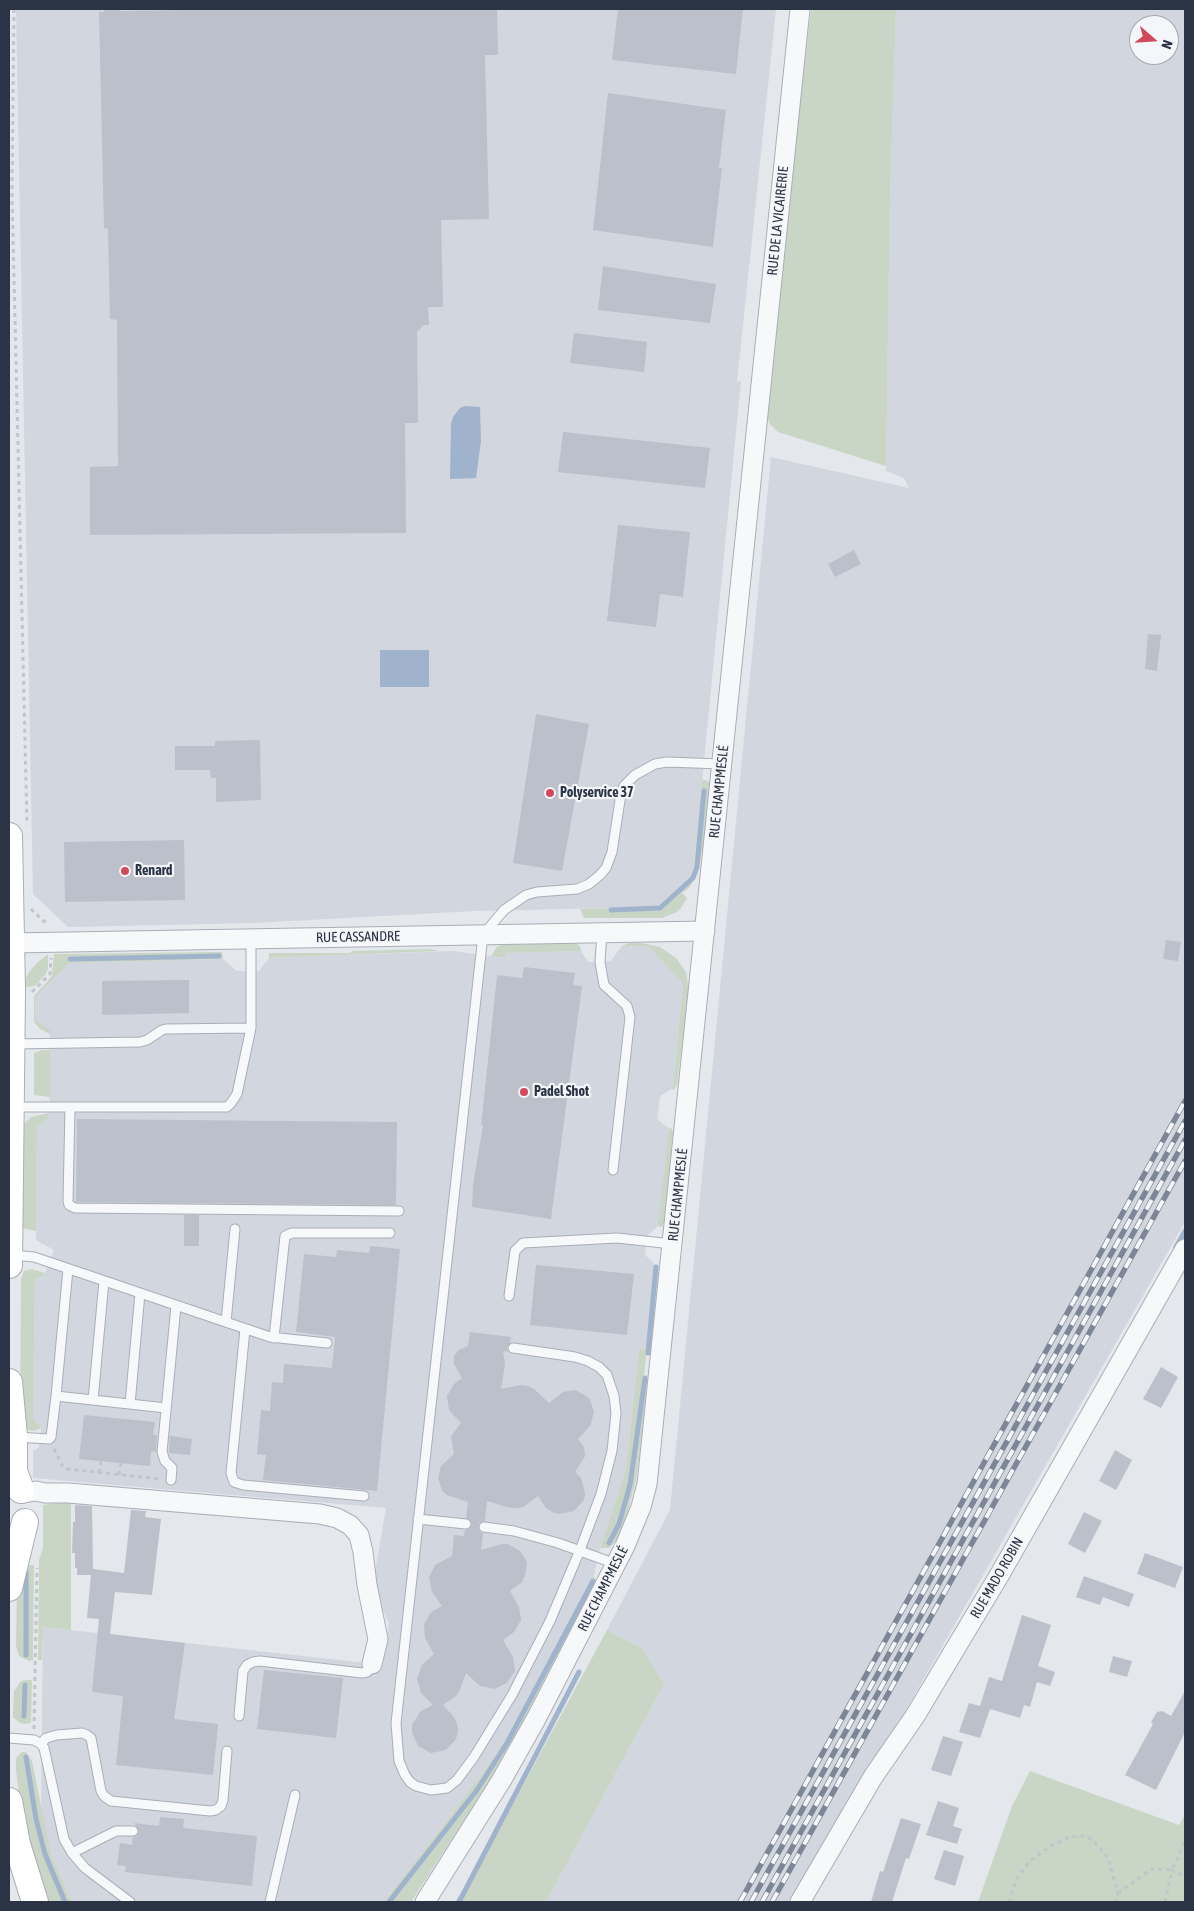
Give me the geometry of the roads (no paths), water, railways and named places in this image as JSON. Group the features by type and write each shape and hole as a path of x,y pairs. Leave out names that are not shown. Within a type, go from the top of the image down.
{"main road":[{"path":"9,1265 12,1044 11,943 18,831"},
{"path":"9,1382 14,1436 14,1471 23,1503 9,1588"},
{"path":"9,1801 17,1844 35,1902"}],"street":[{"name":"RUE DE LA VICAIRERIE","path":"756,434 800,9"},
{"name":"RUE CHAMPMESLÉ","path":"425,1902 517,1754 616,1564 634,1526 647,1484 756,434"},
{"name":"RUE CASSANDRE","path":"11,943 705,931"},
{"name":"RUE MADO ROBIN","path":"800,1902 872,1777 915,1716 1000,1574 1185,1249"},
{"path":"23,1503 68,1493 320,1514 337,1518 350,1525 359,1535 367,1585 377,1627 378,1639 372,1664"}],"lane":[{"path":"513,1348 588,1361 607,1375 611,1383 616,1413 612,1451 601,1494 580,1550 536,1651 474,1757 452,1784 440,1790 432,1790 416,1786 405,1775 399,1761 396,1723 483,935 504,910 526,895 537,892 577,889 589,884 600,875 606,868 612,852 621,794 624,786 635,775 655,764 666,762 722,764"},
{"path":"602,933 600,962 604,985 627,1006 630,1017 613,1170"},
{"path":"11,1107 226,1107 237,1094 251,1028 250,939"},
{"path":"12,1044 140,1042 166,1029 251,1028"},
{"path":"70,1107 68,1201 69,1205 75,1208 399,1211"},
{"path":"226,1322 235,1229"},
{"path":"274,1338 285,1236 292,1233 390,1233"},
{"path":"509,1296 515,1251 523,1243 618,1238 672,1244"},
{"path":"9,1255 34,1258 274,1338 327,1343"},
{"path":"14,1436 49,1439 52,1434 68,1269"},
{"path":"94,1400 104,1281"},
{"path":"130,1404 140,1293"},
{"path":"171,1480 172,1468 162,1457 162,1452 176,1306"},
{"path":"245,1329 231,1473 234,1482 243,1485 364,1496"},
{"path":"56,1396 166,1408"},
{"path":"418,1519 466,1524"},
{"path":"484,1526 514,1531 580,1550 616,1564"},
{"path":"239,1716 243,1671 247,1665 254,1662 260,1661 362,1673 367,1672 372,1664"},
{"path":"9,1738 38,1742 57,1735 74,1733 87,1735 91,1738 102,1791 104,1796 111,1801 210,1811 216,1810 221,1806 223,1800 228,1751"},
{"path":"38,1742 44,1748 60,1830 72,1852 85,1868 130,1902"},
{"path":"270,1902 294,1795"},
{"path":"72,1852 116,1831 134,1830"}],"water":[{"path":"465,406 480,407 481,441 476,478 450,479 451,424 453,417 460,408"},
{"path":"380,650 429,650 429,687 380,687"}],"waterway":[{"path":"611,910 660,908 693,878 697,867 704,791"},
{"path":"70,959 219,956"},
{"path":"1176,1247 1185,1231"},
{"path":"648,1353 656,1267"},
{"path":"609,1543 619,1524 630,1485 645,1378"},
{"path":"26,1572 26,1655"},
{"path":"389,1902 477,1790 507,1743 593,1581"},
{"path":"459,1902 579,1672"},
{"path":"24,1716 25,1685"},
{"path":"26,1757 36,1819 45,1854 65,1902"}],"railway":[{"path":"740,1902 1185,1101"},
{"path":"751,1902 1185,1121"},
{"path":"762,1902 1185,1140"},
{"path":"772,1902 1185,1161"}],"place":[{"name":"Polyservice 37","path":"550,793"},
{"name":"Renard","path":"125,871"},
{"name":"Padel Shot","path":"524,1092"}]}
